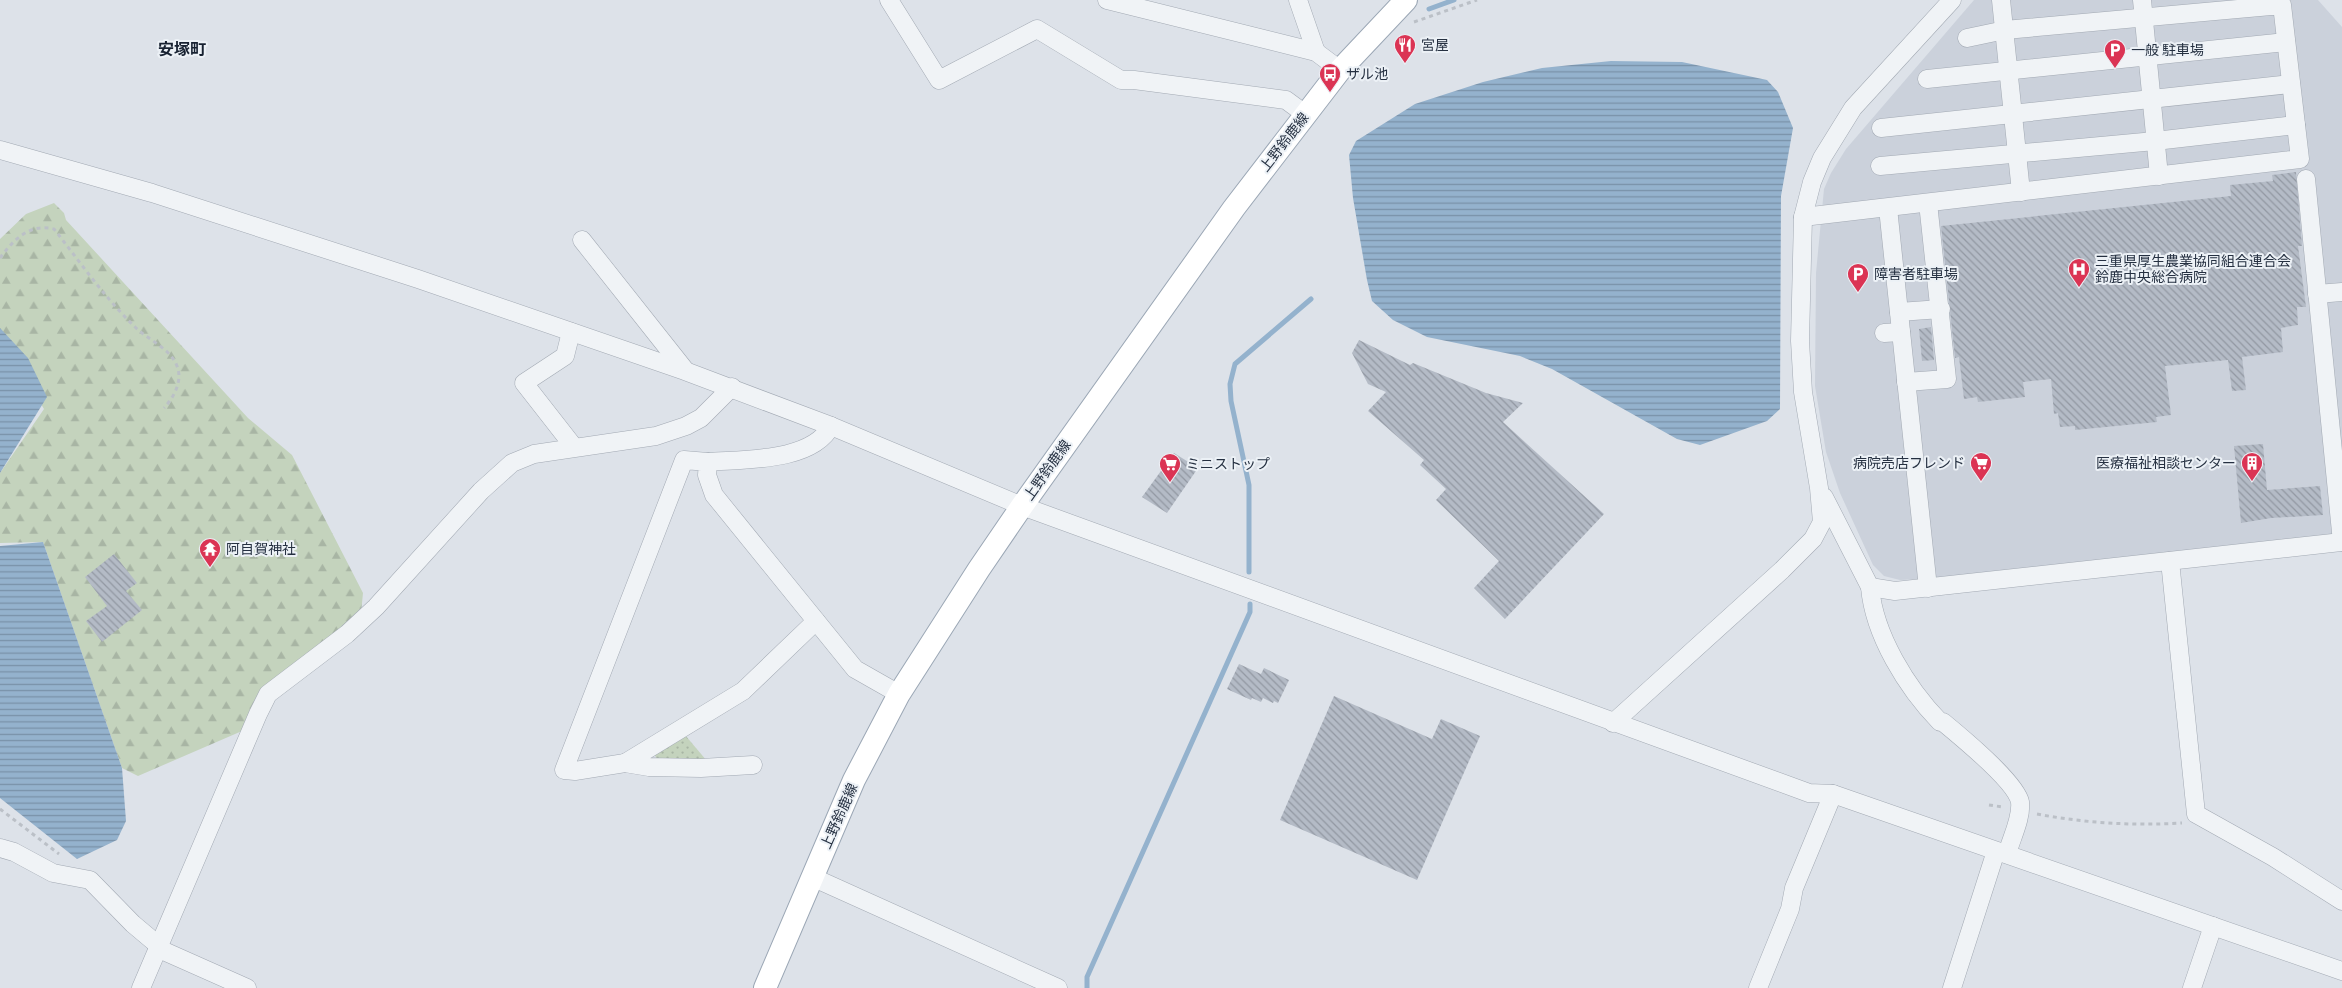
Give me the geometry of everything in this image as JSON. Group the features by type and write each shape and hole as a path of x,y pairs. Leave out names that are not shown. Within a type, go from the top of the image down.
{"main road":[{"name":"上野鈴鹿線","path":"765,988 854,780 899,694 1022,506 1234,208 1340,70 1406,0"}],"street":[{"path":"889,0 939,80 1037,29 1121,80 1172,84 1286,100 1305,114"},
{"path":"1108,0 1316,52 1340,70"},
{"path":"1298,0 1316,52"},
{"path":"1613,723 1782,570 1813,539 1822,522 1819,488 1803,392 1800,341 1803,216 1812,182 1822,158 1841,124 1853,108 1952,0"},
{"path":"2001,0 2021,192"},
{"path":"2142,0 2158,176"},
{"path":"1803,216 1888,208 2300,159 2282,5 2144,19 2005,30 1967,38"},
{"path":"1927,79 2286,42"},
{"path":"1881,128 2291,84"},
{"path":"1880,166 2155,141 2296,125"},
{"path":"0,150 152,193 418,279 732,387 1022,506 1613,723 1809,793 1833,794 2342,970"},
{"path":"1870,587 1895,591 1928,588 2342,542 2306,179"},
{"path":"1906,382 1947,379 1941,309 1940,201"},
{"path":"1888,208 1899,312 1893,333 1906,382 1928,588"},
{"path":"582,240 686,371"},
{"path":"2317,294 2342,292"},
{"path":"1899,312 1941,309"},
{"path":"571,332 565,356 524,383 574,447"},
{"path":"140,988 268,694 347,634 376,607 481,491 512,463 534,454 656,436 686,426 701,418 732,387"},
{"path":"752,765 701,768 649,767 625,763 575,771 564,770 684,460 708,462 772,457 814,445 825,436 830,426"},
{"path":"708,462 707,475 714,495 816,622 855,669 899,694"},
{"path":"1819,488 1870,587 1872,603 1899,669 1922,704 1940,722 1943,722 1977,751 2015,791 2020,801 2020,810 2001,853 1952,988"},
{"path":"2170,561 2196,814 2273,857 2342,901"},
{"path":"625,763 744,691 816,622"},
{"path":"1758,988 1790,909 1794,888 1833,794"},
{"path":"0,848 14,852 53,873 90,880 133,924 158,946 248,988"},
{"path":"812,877 1058,988"},
{"path":"2192,988 2213,926"}],"path":[{"path":"1408,24 1477,0"},
{"path":"0,258 28,230 43,226 54,229 135,327 165,350 178,366 179,378 177,387 171,400 164,408"},
{"path":"1989,805 2077,822 2136,825 2190,823 2196,814"},
{"path":"0,809 65,860"}],"shaded area":[{"name":"三重県厚生農業協同組合連合会 鈴鹿中央総合病院","path":"1974,0 2318,0 2342,27 2342,535 1940,578 1900,580 1884,576 1873,565 1840,493 1826,452 1815,386 1816,273 1824,189 1831,173 1846,149"}],"green space":[{"path":"54,203 64,213 66,220 248,418 292,455 363,593 361,613 242,731 138,776 122,768 43,542 0,543 0,473 44,409 0,336 0,239 26,214"},
{"path":"685,735 707,761 659,762 654,754"}],"water":[{"name":"ザル池","path":"1611,61 1682,62 1767,80 1778,92 1793,128 1781,196 1780,409 1767,421 1700,445 1677,439 1552,369 1520,356 1427,337 1393,320 1372,301 1367,280 1353,198 1349,155 1356,141 1415,104 1483,82 1542,68"},
{"path":"0,328 28,358 47,397 0,473"},
{"path":"43,542 122,768 126,821 117,840 77,859 0,798 0,546"}],"building":[{"path":"2296,172 2302,246 2298,246 2306,307 2297,307 2298,325 2281,328 2283,352 2242,357 2246,390 2232,391 2228,360 2165,366 2171,415 2156,417 2157,422 2075,430 2075,426 2060,427 2058,413 2054,414 2051,379 2023,382 2025,397 1978,402 1977,397 1964,399 1959,357 1955,358 1941,226 2231,196 2230,185 2273,181 2272,175"},
{"path":"1931,327 1934,360 1922,361 1919,329"},
{"path":"1359,340 1410,365 1413,363 1486,393 1523,403 1503,422 1604,514 1505,619 1474,588 1499,561 1436,500 1446,489 1420,465 1424,460 1368,411 1386,392 1368,384 1352,353"},
{"path":"2263,444 2267,490 2320,486 2323,515 2271,518 2241,523 2234,446"},
{"name":"ミニストップ","path":"1174,453 1198,468 1167,513 1142,497"},
{"path":"114,554 137,583 126,591 142,610 102,642 86,621 107,606 85,577"},
{"path":"1239,664 1261,674 1264,668 1289,680 1278,703 1274,701 1273,703 1263,698 1261,702 1252,698 1251,700 1227,689"},
{"path":"1334,696 1432,739 1441,719 1480,736 1417,880 1280,820"}],"waterway":[{"path":"1429,9 1454,0"},
{"path":"1249,572 1249,485 1231,401 1230,384 1235,364 1311,299"},
{"path":"1087,988 1087,977 1250,612 1250,604"}],"place":[{"name":"宮屋","path":"1405,64"},
{"name":"一般 駐車場","path":"2115,69"},
{"name":"ザル池","path":"1330,93"},
{"name":"三重県厚生農業協同組合連合会 鈴鹿中央総合病院","path":"2079,288"},
{"name":"障害者駐車場","path":"1858,293"},
{"name":"病院売店フレンド","path":"1981,482"},
{"name":"医療福祉相談センター","path":"2252,482"},
{"name":"ミニストップ","path":"1170,483"},
{"name":"阿自賀神社","path":"210,568"}],"district":[{"name":"安塚町","path":"182,49"}]}
